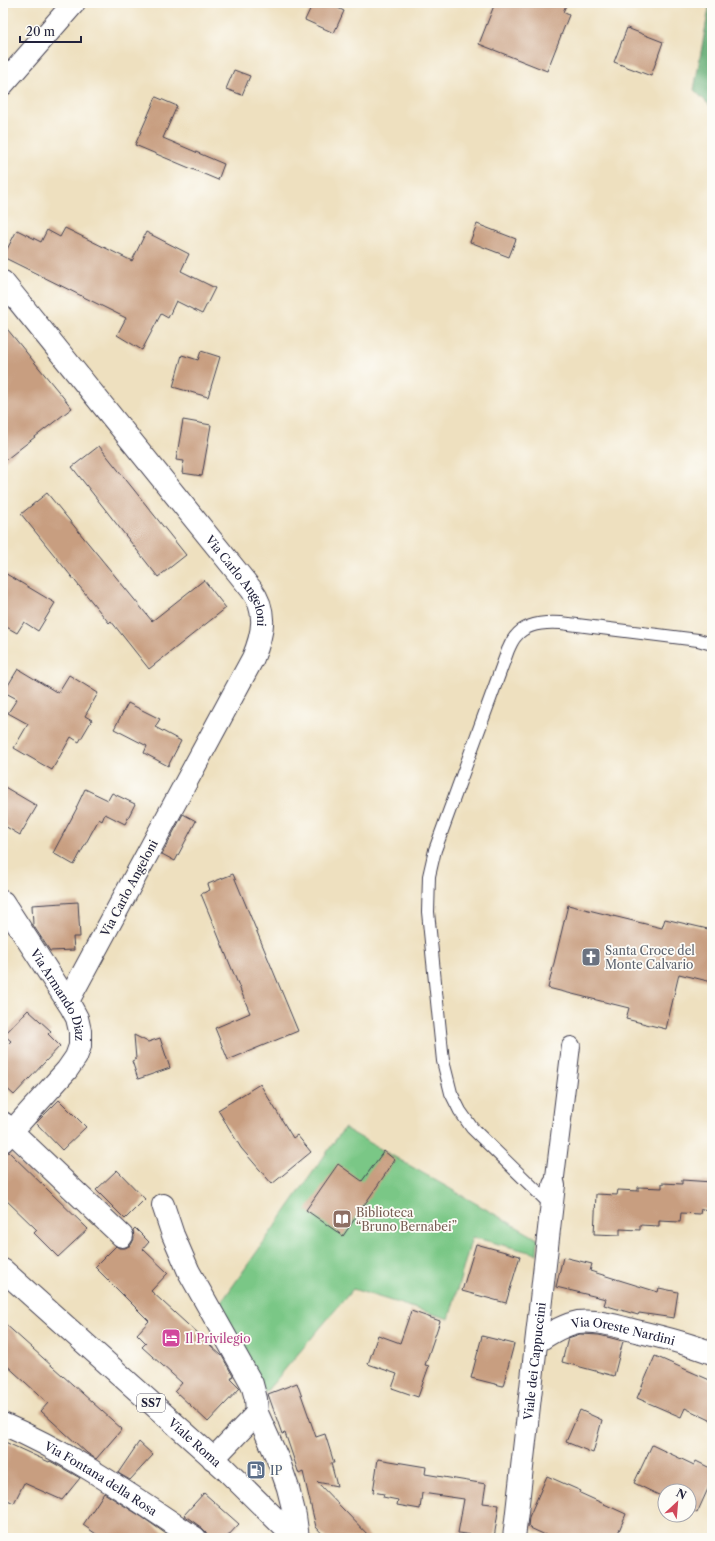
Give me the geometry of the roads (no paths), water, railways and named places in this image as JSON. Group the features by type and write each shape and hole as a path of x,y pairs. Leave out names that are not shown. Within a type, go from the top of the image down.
{"street":[{"path":"3,84 74,3"},
{"name":"Via Carlo Angeloni","path":"3,282 251,589 258,600 263,622 261,637 253,658 68,1001"},
{"name":"Via Armando Diaz","path":"3,902 68,1001 77,1018 80,1041 78,1053 67,1070 6,1132"},
{"path":"553,1195 571,1046"},
{"path":"6,1132 122,1236"},
{"name":"Viale dei Cappuccini","path":"514,1538 553,1195"},
{"path":"163,1206 173,1235 190,1272 252,1384 256,1399 257,1413 279,1462 288,1488 295,1516 297,1538"},
{"name":"Viale Roma","path":"3,1270 213,1459 297,1538"},
{"name":"Via Oreste Nardini","path":"537,1342 563,1327 579,1322 592,1322 676,1341 712,1353"},
{"path":"213,1459 257,1413"},
{"name":"Via Fontana della Rosa","path":"3,1424 44,1444 94,1472 195,1538"}],"lane":[{"path":"553,1195 472,1128 460,1111 451,1093 443,1061 428,906 429,876 435,850 508,650 516,635 522,631 548,622 698,640 712,644"}],"place":[{"name":"Santa Croce del Monte Calvario","path":"591,957"},
{"name":"Biblioteca “Bruno Bernabei”","path":"342,1219"},
{"name":"Il Privilegio","path":"171,1338"},
{"name":"IP","path":"256,1470"}]}
